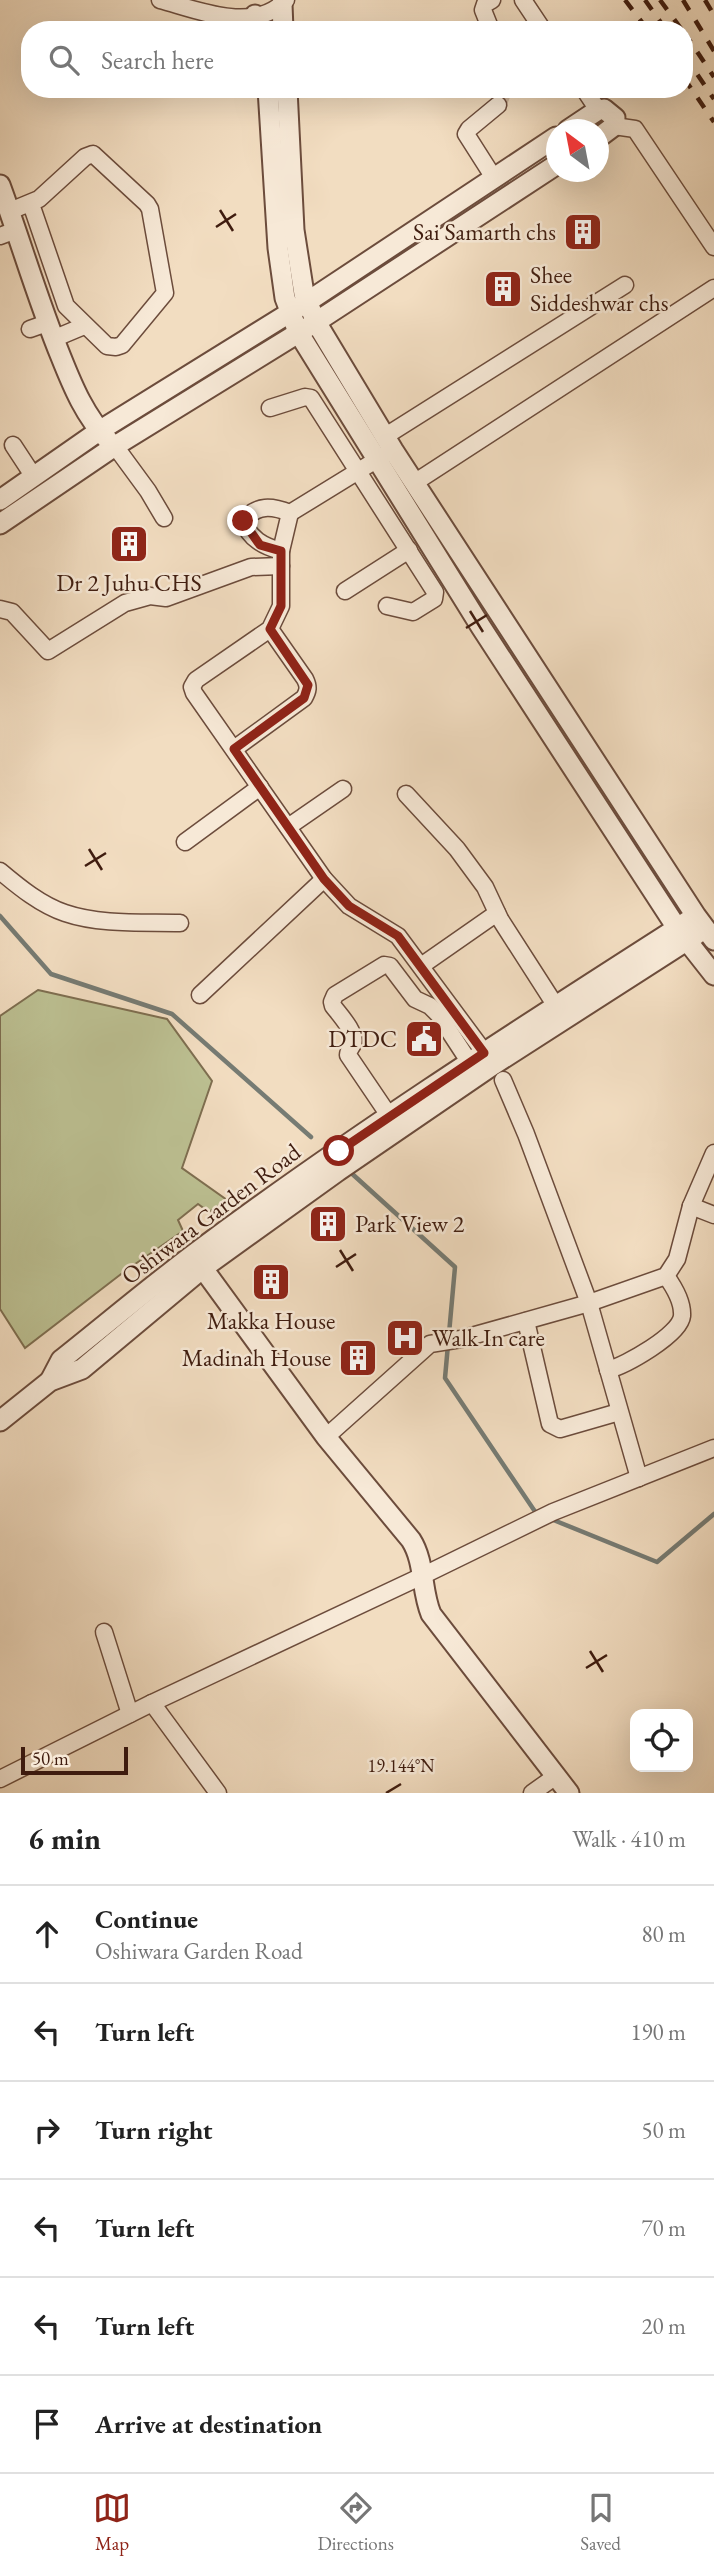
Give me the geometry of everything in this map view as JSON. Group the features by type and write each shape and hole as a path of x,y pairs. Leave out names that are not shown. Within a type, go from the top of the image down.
{"street":[{"path":"160,0 247,21"},
{"path":"487,21 483,10 492,0"},
{"path":"523,0 537,21"},
{"path":"260,21 284,2"},
{"path":"284,2 284,21"},
{"path":"269,98 278,248 290,313 298,332 385,449 414,483 705,928"},
{"path":"287,98 294,230 307,302 316,322 481,627 682,934 714,975"},
{"path":"590,98 598,110"},
{"path":"494,178 466,134 498,105"},
{"path":"584,119 598,110 604,110 615,118 614,126"},
{"path":"609,130 614,126 635,129 714,247"},
{"path":"0,500 99,431 290,313 546,143"},
{"path":"8,226 31,204 85,157 93,154 150,209 166,288 164,295 119,347 107,346 84,326 62,299 31,204"},
{"path":"0,524 115,446 316,322 546,172"},
{"path":"0,185 8,226 44,330 78,399 99,431 115,446 148,491 164,518"},
{"path":"401,239 414,258"},
{"path":"625,285 385,449 358,471 290,513 281,559 281,606 270,629 196,680 192,687 324,879 349,906 398,936 488,1065 589,1303 639,1478"},
{"path":"414,483 714,288"},
{"path":"44,330 84,326"},
{"path":"270,408 305,397 311,398 409,550 435,596 410,612 387,606"},
{"path":"13,445 34,477"},
{"path":"281,559 260,545 243,521 262,507 290,513"},
{"path":"345,590 409,550"},
{"path":"0,609 12,612 48,651 125,603 150,596 166,598 281,559"},
{"path":"234,749 304,698 307,692 305,679 270,629"},
{"path":"185,842 260,787"},
{"path":"288,827 343,789"},
{"path":"407,794 457,849 485,887 497,913 561,1012"},
{"path":"0,872 63,913 118,921 180,923"},
{"path":"200,995 324,879"},
{"path":"421,966 497,913"},
{"name":"Oshiwara Garden Road","path":"198,1262 319,1184 561,1012 682,934 705,928"},
{"path":"390,1117 348,1055 353,1036 332,1002 335,995 384,965 390,966 415,999 430,1006 488,1065"},
{"name":"Oshiwara Garden Road","path":"0,1421 50,1381 61,1360 198,1262 390,1117 488,1065"},
{"path":"326,1437 430,1344 461,1339 589,1303 666,1276 677,1259 691,1206 714,1155"},
{"path":"691,1206 714,1214"},
{"path":"198,1262 326,1437 411,1539 420,1559 426,1602 431,1614 569,1793"},
{"path":"608,1370 625,1366 647,1352 678,1324 682,1315 680,1301 666,1276"},
{"path":"526,1321 550,1423 554,1427 560,1429 619,1412"},
{"path":"0,1779 152,1703 553,1511 714,1448"},
{"path":"104,1632 130,1714"},
{"path":"152,1703 218,1793"},
{"path":"533,1793 556,1776"}],"green space":[{"path":"38,990 167,1019 212,1081 182,1168 227,1200 209,1212 198,1204 178,1220 183,1231 125,1271 25,1348 0,1309 0,1016"}],"waterway":[{"path":"0,916 51,974 172,1014 311,1137"},
{"path":"349,1171 455,1267 445,1378 536,1513 540,1515"},
{"path":"551,1519 657,1562 714,1514"}],"tunnel":[{"path":"498,105 501,98"}],"railway":[{"path":"625,0 641,21"},
{"path":"645,0 660,21"},
{"path":"660,0 675,21"},
{"path":"683,0 714,51"},
{"path":"705,0 714,15"},
{"path":"693,46 714,77"},
{"path":"693,68 714,99"},
{"path":"693,91 714,122"}],"place":[{"name":"Sai Samarth chs","path":"583,232"},
{"name":"Shee Siddeshwar chs","path":"503,289"},
{"name":"Dr 2 Juhu CHS","path":"129,544"},
{"name":"DTDC","path":"424,1039"},
{"name":"Park View 2","path":"328,1224"},
{"name":"Makka House","path":"271,1282"},
{"name":"Walk In care","path":"405,1338"},
{"name":"Madinah House","path":"358,1358"}],"route":[{"path":"243,521 260,545 281,551 281,606 270,629 308,685 304,698 234,749 324,879 349,906 398,936 484,1053 339,1151"}]}
